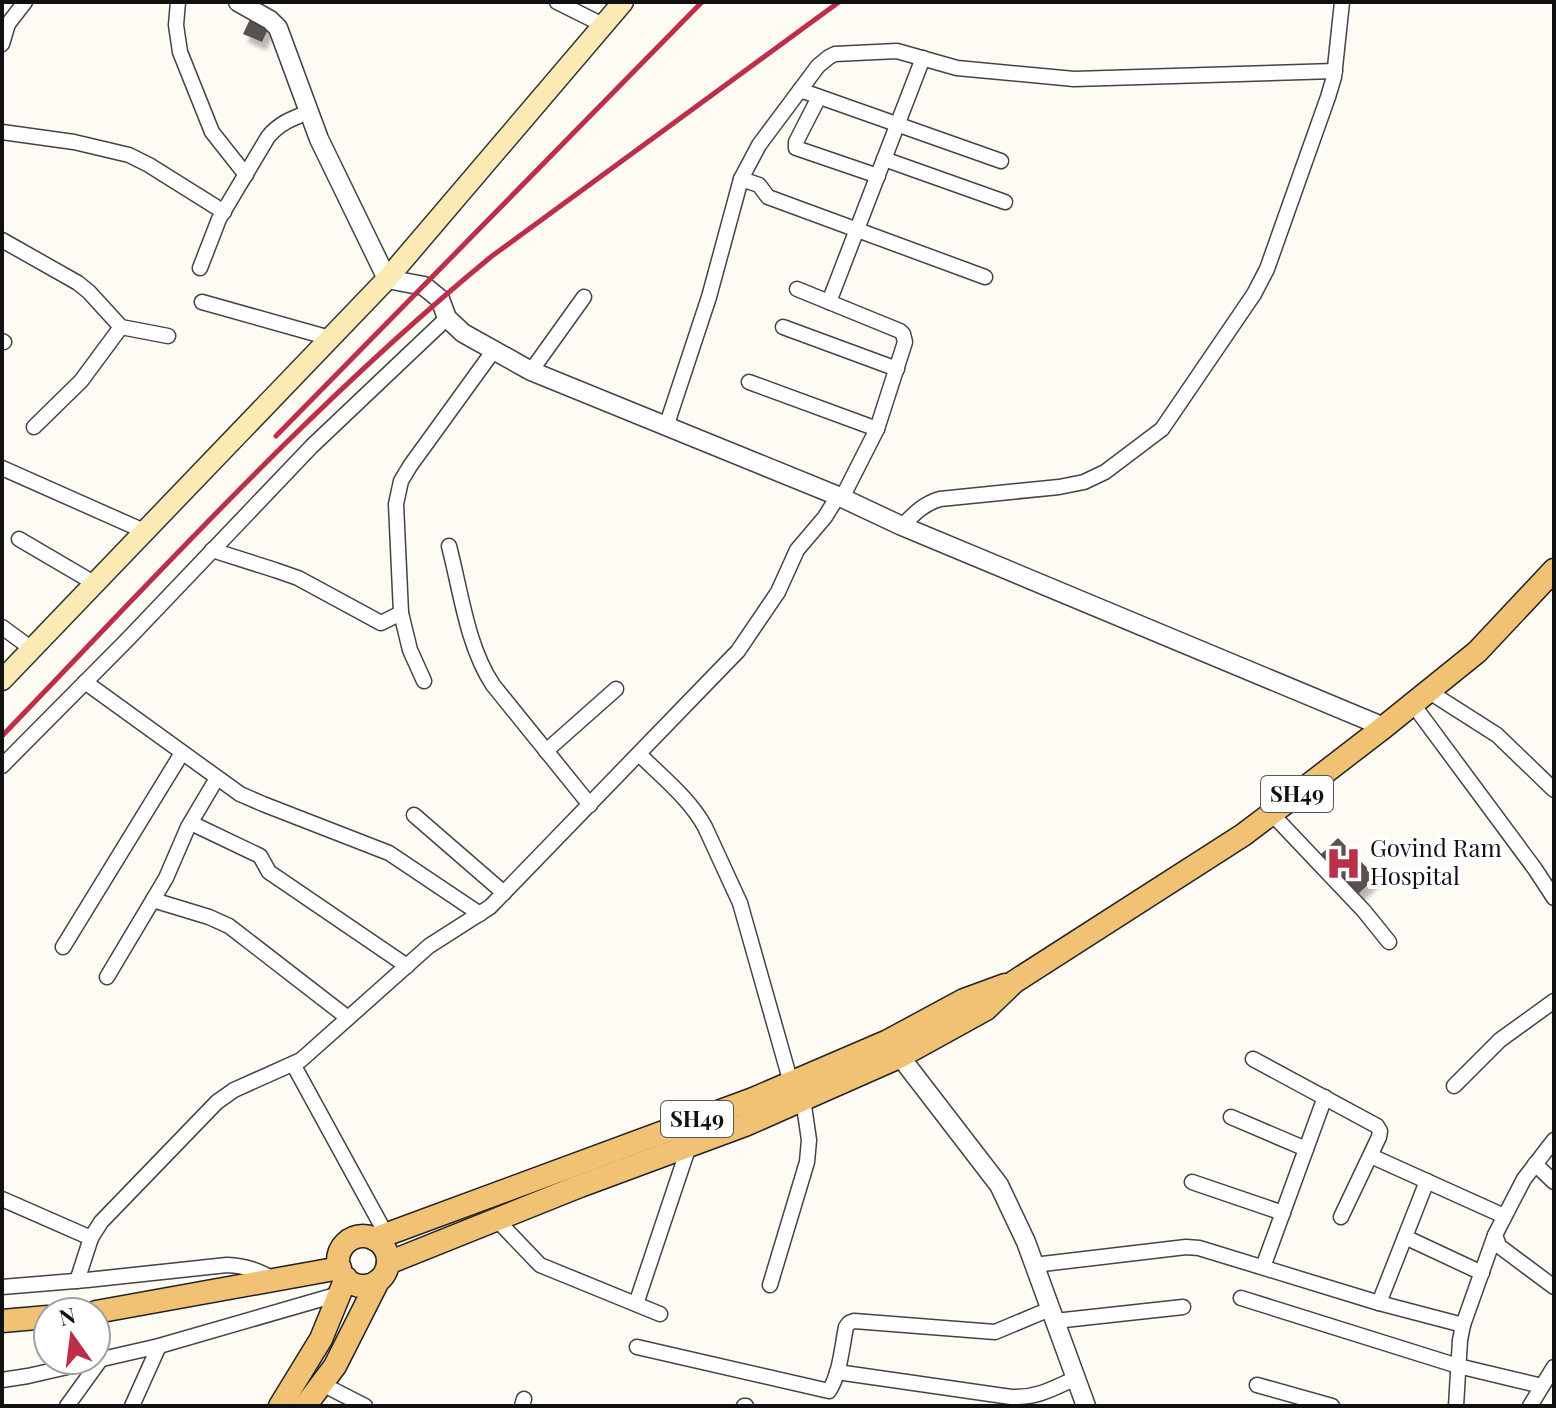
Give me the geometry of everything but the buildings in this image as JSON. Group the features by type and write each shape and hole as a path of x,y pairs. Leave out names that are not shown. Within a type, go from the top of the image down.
{"main road":[{"path":"2,680 387,279 623,2"},
{"name":"SH49","path":"383,1272 497,1220 745,1125 797,1091 986,1009 1014,982 1243,835 1384,727 1477,652 1554,570"},
{"name":"SH49","path":"380,1236 753,1099 797,1091"},
{"path":"280,1406 321,1339 341,1280 340,1253 349,1241 357,1237 380,1236 386,1251 383,1272 348,1342 305,1406"},
{"path":"112,1309 275,1280 341,1280 362,1286 383,1272"},
{"path":"2,1321 32,1318"}],"street":[{"path":"2,44 8,24 25,2"},
{"path":"178,2 176,25 180,52 212,132 246,175"},
{"path":"238,2 278,28 319,139 387,279 424,286 440,299 447,318 463,333 531,371 840,497 902,526 1384,727"},
{"path":"557,2 603,25"},
{"path":"902,526 918,509 940,499 1084,482 1105,472 1162,429 1261,281 1321,119 1335,71 1342,2"},
{"path":"666,427 709,297 741,179 759,145 818,66 829,57 835,54 897,51 957,68 1074,79 1335,71"},
{"path":"829,302 923,58"},
{"path":"800,90 1001,161"},
{"path":"819,97 796,142 796,148 878,176"},
{"path":"200,268 214,228 268,137 284,122 309,112"},
{"path":"2,132 74,142 129,155 224,212"},
{"path":"884,159 1005,202"},
{"path":"741,179 759,185 768,197 985,277"},
{"path":"2,240 78,283 121,327 168,336"},
{"path":"77,1281 91,1238 113,1209 225,1095 293,1064 310,1052 442,936 480,914 504,893 738,651 778,592 797,550 840,497 877,429 905,342 903,334 797,289"},
{"path":"531,371 584,297"},
{"path":"202,302 330,338"},
{"path":"2,766 312,446 447,318"},
{"path":"34,427 81,381 121,327"},
{"path":"783,327 897,369"},
{"path":"424,681 410,650 401,613 396,504 401,481 410,466 494,350"},
{"path":"749,382 877,429"},
{"path":"2,468 144,531"},
{"path":"19,539 94,583"},
{"path":"449,546 481,667 590,805"},
{"path":"212,550 298,578 381,623 401,613"},
{"path":"2,627 32,649"},
{"path":"85,682 240,794 389,853 480,914"},
{"path":"546,751 616,689"},
{"path":"1420,697 1497,735 1554,790"},
{"path":"1420,697 1554,898"},
{"path":"63,947 182,753"},
{"path":"639,754 690,805 705,827 740,903 797,1091 809,1140 807,1162 770,1285"},
{"path":"107,977 166,878 191,823 217,778"},
{"path":"1271,813 1364,911 1389,942"},
{"path":"414,815 504,893"},
{"path":"191,823 260,856 269,872 407,966"},
{"path":"153,900 229,926 348,1018"},
{"path":"1454,1086 1500,1040 1554,1001"},
{"path":"894,1049 999,1185 1026,1242 1086,1406"},
{"path":"1253,1059 1377,1126 1380,1131 1341,1217"},
{"path":"293,1064 380,1236"},
{"path":"1263,1267 1325,1097"},
{"path":"1231,1117 1306,1149"},
{"path":"1456,1406 1463,1325 1495,1235 1524,1179 1554,1140"},
{"path":"636,1304 689,1146"},
{"path":"1371,1156 1504,1216"},
{"path":"1535,1164 1554,1182"},
{"path":"1379,1303 1427,1181"},
{"path":"1192,1182 1283,1213"},
{"path":"2,1199 91,1238"},
{"path":"497,1220 540,1265 660,1314"},
{"path":"1495,1235 1499,1246 1554,1287"},
{"path":"1405,1237 1482,1273"},
{"path":"1034,1265 1199,1248 1463,1325"},
{"path":"2,1287 227,1265 259,1270 275,1280"},
{"path":"112,1357 159,1346 341,1280"},
{"path":"1241,1298 1458,1366 1542,1386"},
{"path":"637,1347 825,1391 832,1389 846,1327 854,1321 995,1332 1052,1315 1183,1307"},
{"path":"132,1406 159,1346"},
{"path":"1530,1406 1554,1367"},
{"path":"837,1372 1029,1398 1076,1378"},
{"path":"2,1380 32,1375"},
{"path":"67,1406 89,1376"},
{"path":"322,1384 365,1406"},
{"path":"1257,1385 1332,1406"}],"railway":[{"path":"276,436 702,2"},
{"path":"2,736 301,428 427,312 492,256 839,2"}],"place":[{"name":"Govind Ram Hospital","path":"1344,863"}]}
